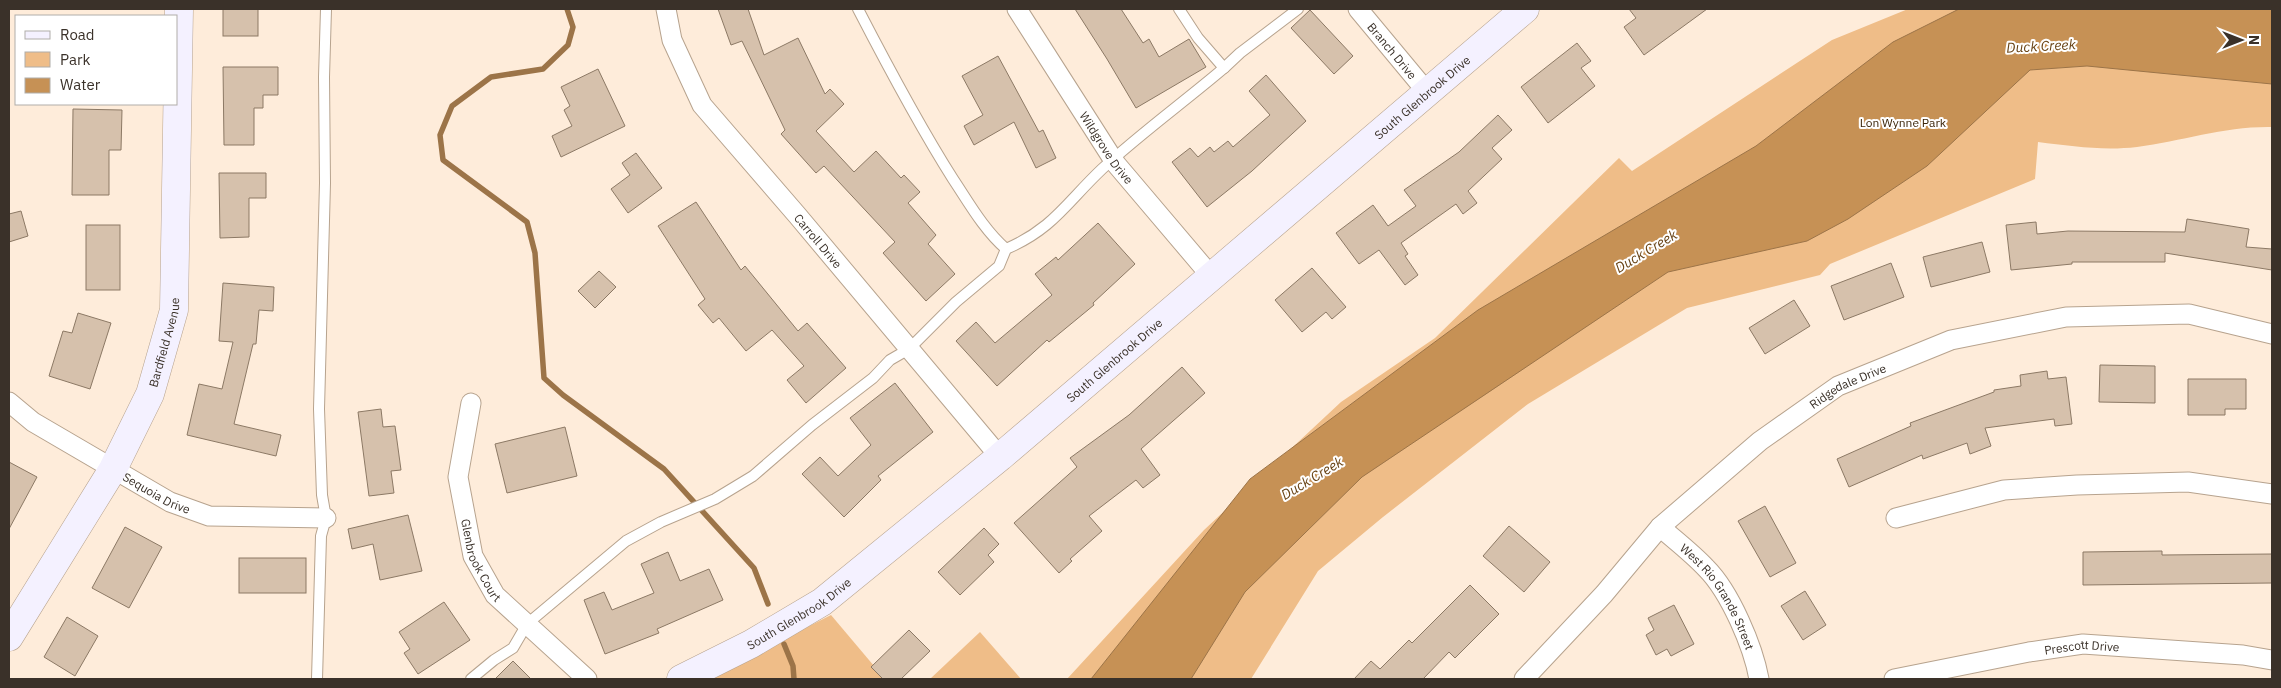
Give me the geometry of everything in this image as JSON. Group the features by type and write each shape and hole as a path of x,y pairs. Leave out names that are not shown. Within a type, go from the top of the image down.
{"street":[{"name":"Bardfield Avenue","path":"178,69 179,9"},
{"name":"Carroll Drive","path":"666,9 672,40 702,105 1000,457"},
{"name":"Wildgrove Drive","path":"1017,9 1114,161 1210,276"},
{"name":"Branch Drive","path":"1358,9 1427,92"},
{"name":"South Glenbrook Drive","path":"681,679 751,644 822,602 1000,457 1525,9"},
{"name":"Bardfield Avenue","path":"9,637 113,469 150,394 174,310 177,105"},
{"name":"Ridgedale Drive","path":"1524,679 1604,594 1660,527 1760,441 1838,386 1951,340 2066,317 2189,314 2272,334"},
{"name":"Sequoia Drive","path":"9,402 33,422 170,502 209,516 326,518"},
{"name":"Glenbrook Court","path":"471,403 458,477 473,556 495,595 588,679"},
{"path":"1896,518 2004,490 2078,485 2188,482 2272,494"},
{"name":"West Rio Grande Street","path":"1660,527 1706,568 1722,588 1755,657 1759,679"},
{"name":"Prescott Drive","path":"1894,679 1925,676 2030,652 2083,644 2243,655 2272,660"}],"lane":[{"path":"316,679 321,536 326,518 322,495 319,409 325,202 326,9"},
{"path":"858,9 930,142 969,204 997,241 1006,249"},
{"path":"1179,9 1198,38 1224,68"},
{"path":"471,679 494,660 513,648 527,624 626,541 661,522 710,501 753,476 812,425 873,378 890,360 909,349 956,302 999,266 1006,249 1027,240 1056,218 1103,168 1114,161 1240,53 1298,9"}],"green space":[{"name":"Lon Wynne Park","path":"1908,9 2272,9 2272,127 2238,129 2124,148 2087,148 2038,142 2035,179 1830,264 1820,275 1687,308 1528,404 1383,517 1318,571 1251,679 1067,679 1204,530 1341,402 1435,338 1619,158 1632,171 1832,40"},
{"path":"831,615 885,679 706,679"},
{"path":"980,632 1021,679 930,679"}],"water":[{"name":"Duck Creek","path":"1959,9 2272,9 2272,84 2087,66 2030,70 1927,166 1848,219 1807,241 1668,272 1362,477 1245,592 1191,679 1091,679 1250,479 1478,310 1756,146 1893,42"}],"building":[{"path":"223,9 258,9 258,36 223,36"},
{"path":"718,9 748,9 764,55 798,38 825,94 830,89 844,104 816,131 854,172 876,151 901,178 904,175 920,192 908,203 936,235 928,244 955,274 926,301 883,253 895,242 824,166 816,173 781,134 785,130 742,41 731,45"},
{"path":"1075,9 1121,9 1143,43 1149,39 1159,57 1189,39 1206,67 1136,108"},
{"path":"1629,9 1707,9 1644,55 1624,27 1636,18"},
{"path":"1310,10 1353,56 1334,74 1291,28"},
{"path":"1577,43 1591,61 1581,68 1595,86 1548,123 1521,87"},
{"path":"998,56 1039,132 1043,130 1056,158 1036,168 1014,122 974,145 964,126 983,115 962,76"},
{"path":"223,67 278,67 278,95 263,95 263,108 254,108 254,145 224,145"},
{"path":"598,69 625,126 561,157 552,136 572,126 564,110 570,106 561,87"},
{"path":"1266,75 1306,121 1252,171 1207,207 1172,162 1190,148 1198,157 1210,147 1214,152 1228,141 1233,147 1270,115 1249,91"},
{"path":"73,109 122,110 121,150 109,150 109,195 72,195"},
{"path":"1498,115 1512,130 1492,148 1502,159 1468,191 1477,203 1463,214 1456,204 1401,243 1408,254 1405,256 1418,275 1405,285 1379,250 1359,264 1336,233 1373,205 1388,226 1416,206 1404,190 1459,152"},
{"path":"636,153 662,188 628,213 611,189 630,175 622,163"},
{"path":"219,173 266,173 266,198 249,198 249,237 220,238"},
{"path":"696,202 741,270 745,266 798,331 807,323 846,368 806,403 787,380 804,366 772,330 746,351 719,318 713,323 698,305 705,299 658,226"},
{"path":"21,211 28,236 9,242 9,214"},
{"path":"2187,219 2249,229 2246,247 2272,249 2272,270 2165,253 2165,262 2072,262 2072,264 2011,270 2006,225 2036,222 2037,234 2068,231 2185,232"},
{"path":"1098,223 1135,264 1093,303 1094,305 1049,342 1047,340 997,386 956,341 976,322 995,343 1052,295 1035,274 1056,257 1058,260"},
{"path":"86,225 120,225 120,290 86,290"},
{"path":"1982,242 1990,272 1931,287 1923,257"},
{"path":"1891,263 1904,297 1844,320 1831,286"},
{"path":"1312,268 1346,307 1332,319 1326,312 1302,332 1275,300"},
{"path":"599,271 616,287 595,308 578,291"},
{"path":"223,283 274,287 273,311 259,310 256,344 253,344 234,424 281,435 276,456 187,435 199,384 222,389 233,342 219,341"},
{"path":"1794,300 1810,326 1765,354 1749,328"},
{"path":"78,313 111,323 90,389 49,376 63,331 72,333"},
{"path":"2100,365 2155,366 2155,403 2099,402"},
{"path":"1182,367 1205,393 1141,449 1160,475 1143,488 1136,480 1089,516 1102,531 1070,559 1072,561 1059,573 1014,523 1077,467 1070,458 1129,415"},
{"path":"2047,371 2048,379 2066,377 2072,424 2055,426 2054,419 1985,428 1991,446 1970,454 1967,443 1923,459 1922,455 1849,487 1837,459 1911,426 1910,423 1994,392 1994,390 2021,386 2020,375"},
{"path":"2188,379 2246,379 2246,409 2225,409 2225,415 2188,415"},
{"path":"895,383 933,432 878,476 881,480 844,517 802,474 820,457 838,476 871,445 850,418"},
{"path":"381,409 383,427 395,426 401,470 391,471 394,493 369,496 358,412"},
{"path":"565,427 577,476 507,493 495,444"},
{"path":"9,462 37,477 9,529"},
{"path":"1765,506 1796,563 1770,577 1738,521"},
{"path":"408,515 422,571 380,580 373,544 352,549 348,529"},
{"path":"1509,526 1550,562 1524,592 1483,556"},
{"path":"125,527 162,547 129,608 92,588"},
{"path":"984,528 999,544 988,555 994,562 960,595 938,572"},
{"path":"2162,551 2162,555 2272,554 2272,583 2083,585 2083,552"},
{"path":"668,552 680,581 709,569 723,600 657,629 659,633 605,654 584,600 604,592 612,610 654,593 641,564"},
{"path":"239,558 306,558 306,593 239,593"},
{"path":"1470,585 1499,614 1455,658 1449,652 1423,679 1354,679 1371,661 1380,669 1409,640 1412,643"},
{"path":"1805,591 1826,625 1803,640 1781,606"},
{"path":"444,602 470,640 418,674 404,653 410,649 399,632"},
{"path":"1674,605 1694,644 1671,656 1667,649 1656,655 1646,635 1654,630 1648,618"},
{"path":"67,617 98,636 75,676 44,657"},
{"path":"909,630 930,651 901,679 883,679 871,667"},
{"path":"513,661 531,679 495,679"}],"waterway":[{"path":"567,9 573,27 568,45 543,69 491,77 452,106 440,135 443,160 527,222 535,253 544,378 563,395 664,469 754,568 768,604"},
{"path":"784,644 793,666 794,679"}]}
